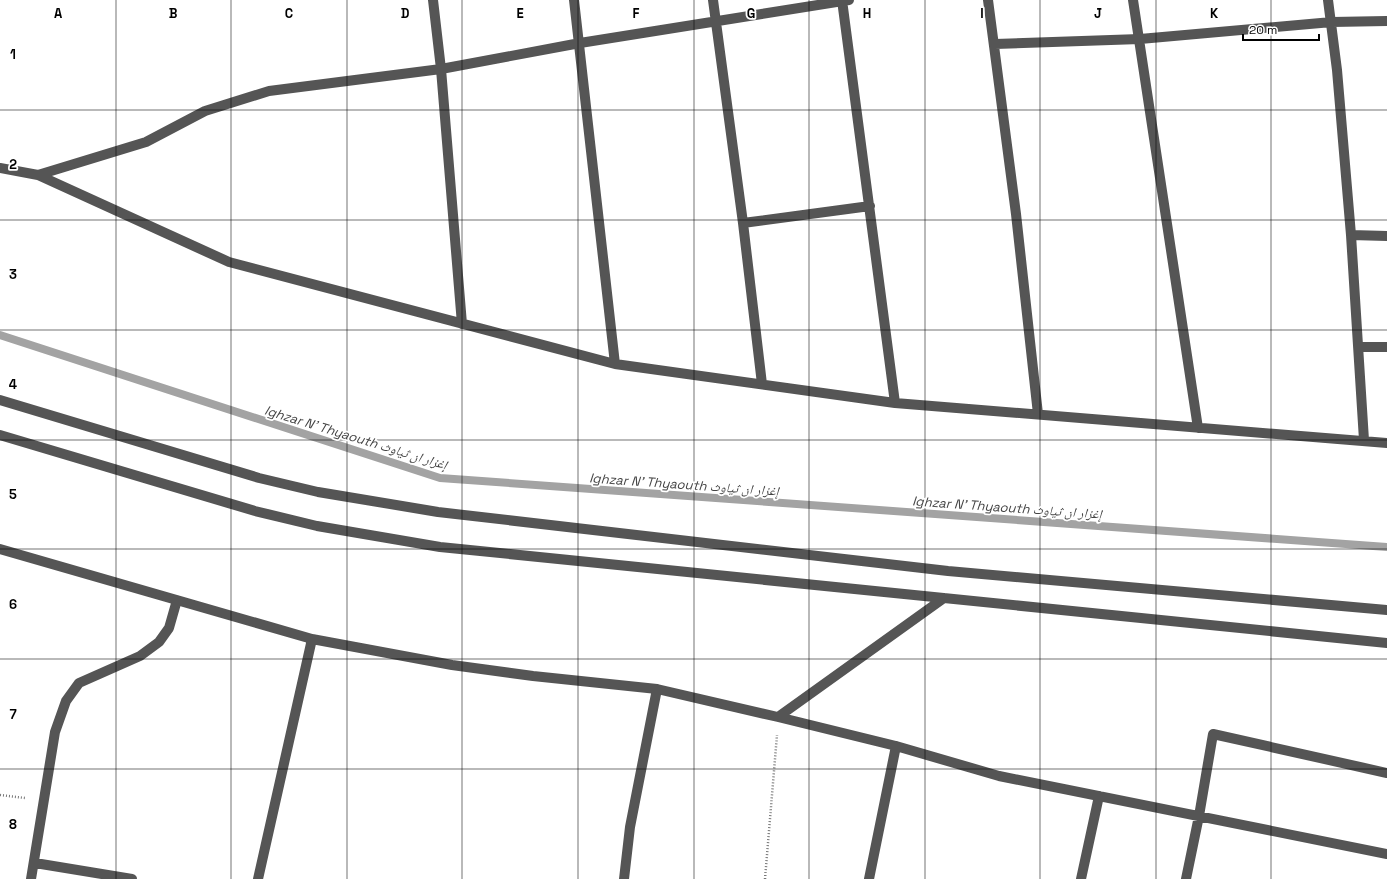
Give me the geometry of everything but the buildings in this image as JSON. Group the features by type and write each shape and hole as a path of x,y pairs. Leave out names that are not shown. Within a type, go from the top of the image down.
{"street":[{"path":"433,0 441,69 462,324"},
{"path":"574,0 615,364"},
{"path":"713,0 743,223 762,384"},
{"path":"38,175 146,142 205,110 269,91 441,69 580,43 717,22 845,0 896,403"},
{"path":"988,0 995,44 1038,414"},
{"path":"1133,0 1198,428"},
{"path":"1328,0 1332,22 1351,235 1364,440"},
{"path":"995,44 1140,39 1332,22 1387,21"},
{"path":"0,168 38,175 229,262 615,364 896,403 1387,442"},
{"path":"743,223 870,206"},
{"path":"1351,235 1387,236"},
{"path":"1359,346 1387,348"},
{"path":"0,400 259,478 377,504 948,571 1387,610"},
{"path":"0,435 255,511 317,526 440,547 1387,643"},
{"path":"0,549 312,638 452,665 533,676 657,689 778,716 896,746 998,776 1387,854"},
{"path":"778,716 944,598"},
{"path":"31,879 35,863 43,800 55,732 71,693 79,683 140,656 159,642 169,628 177,600"},
{"path":"258,879 312,638"},
{"path":"624,879 630,827 657,689"},
{"path":"1186,879 1199,816 1213,734 1387,772"},
{"path":"869,879 896,746"},
{"path":"1082,879 1099,796"},
{"path":"35,863 132,879"}],"path":[{"path":"765,879 778,716"},
{"path":"0,795 43,800"}],"waterway":[{"name":"Ighzar N' Thyaouth إغزار ان ثياوث","path":"0,335 440,478 1387,547"}]}
